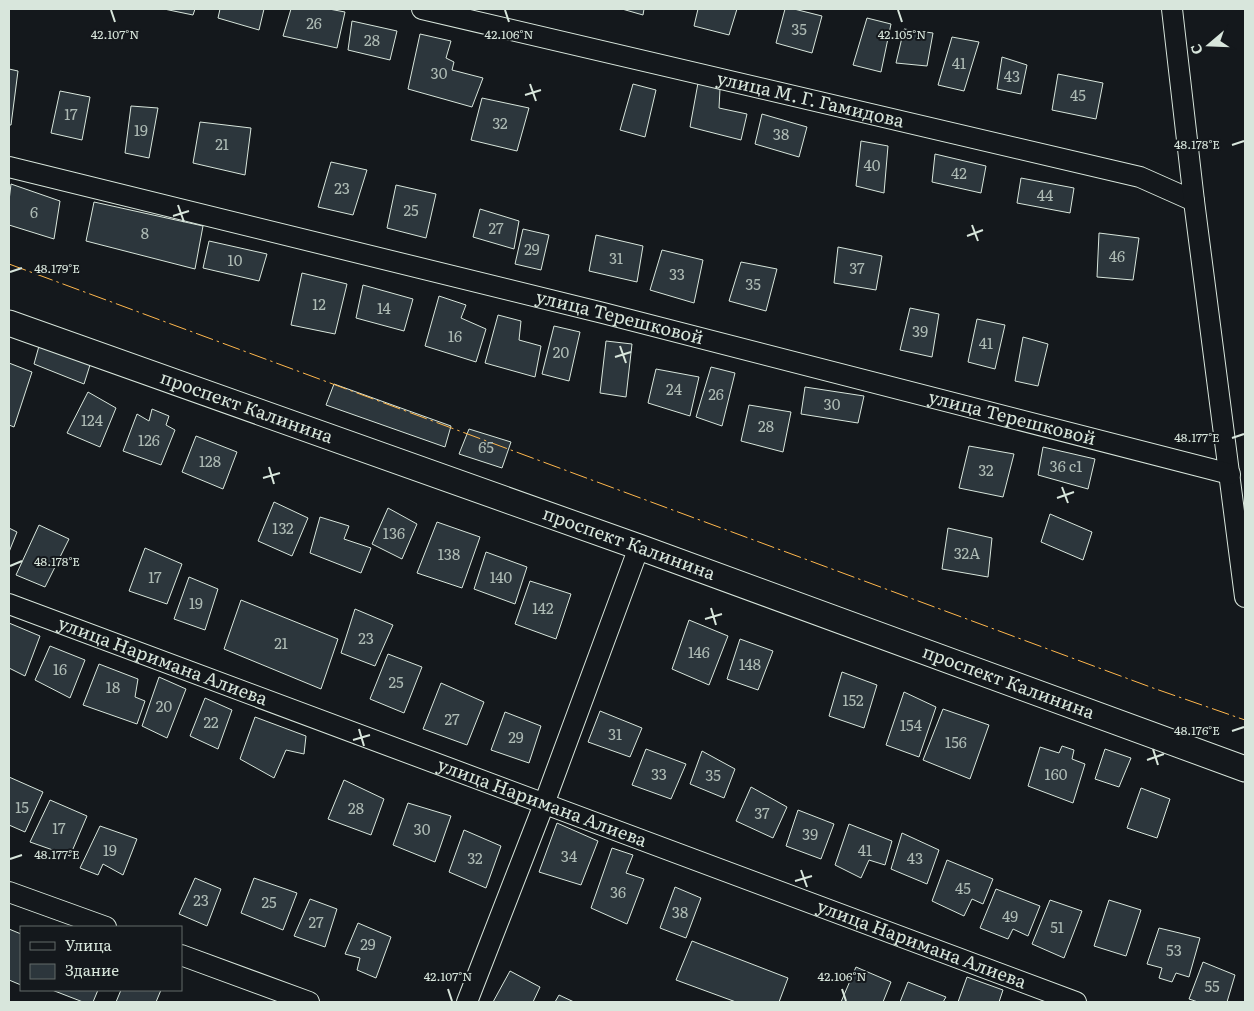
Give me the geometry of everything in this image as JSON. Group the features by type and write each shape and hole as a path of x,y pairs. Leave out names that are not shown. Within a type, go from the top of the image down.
{"street":[{"name":"улица М. Г. Гамидова","path":"422,9 1140,177 1194,201"},
{"path":"1172,9 1194,201 1245,598"},
{"name":"улица Терешковой","path":"9,167 603,313 1230,474"},
{"name":"проспект Калинина","path":"9,324 639,548 1245,769"},
{"path":"467,1002 544,804 639,548"},
{"name":"улица Наримана Алиева","path":"9,604 1076,1002"},
{"path":"9,892 103,926"},
{"path":"182,955 309,1002"}],"building":[{"path":"164,9 195,9 193,15"},
{"path":"220,9 264,9 259,30 218,18"},
{"path":"291,9 329,9 345,12 337,48 283,36"},
{"path":"622,9 644,9 643,15"},
{"path":"698,9 737,9 729,35 694,26"},
{"path":"785,9 794,9 822,16 812,53 776,43"},
{"path":"867,18 891,24 881,72 853,65"},
{"path":"352,21 397,31 390,60 348,50"},
{"path":"904,29 933,33 927,66 896,63"},
{"path":"420,34 451,41 446,58 454,62 452,70 483,78 472,107 408,89"},
{"path":"952,37 979,42 964,91 938,85"},
{"path":"1002,57 1027,65 1021,94 997,89"},
{"path":"9,69 18,71 11,125 9,125"},
{"path":"1058,74 1103,83 1096,119 1052,110"},
{"path":"698,83 720,89 719,108 747,114 741,140 690,127"},
{"path":"633,84 656,90 645,137 620,130"},
{"path":"60,91 90,97 82,140 51,133"},
{"path":"482,98 529,108 517,151 471,140"},
{"path":"131,106 158,108 149,158 125,153"},
{"path":"762,114 807,127 799,157 755,144"},
{"path":"200,122 251,128 245,175 193,163"},
{"path":"861,141 888,146 884,193 856,186"},
{"path":"935,154 986,166 981,193 932,182"},
{"path":"331,162 367,170 353,215 318,207"},
{"path":"1021,178 1074,188 1070,213 1017,203"},
{"path":"11,184 60,201 54,239 9,225"},
{"path":"396,185 436,194 426,238 387,228"},
{"path":"94,202 203,226 195,269 86,241"},
{"path":"480,209 519,221 514,249 473,237"},
{"path":"523,229 549,235 541,270 515,264"},
{"path":"1099,233 1139,238 1133,280 1097,277"},
{"path":"596,235 643,246 637,282 589,271"},
{"path":"209,241 267,254 259,281 203,268"},
{"path":"838,247 882,256 876,290 834,283"},
{"path":"662,250 703,260 694,303 650,290"},
{"path":"741,262 777,269 766,311 729,301"},
{"path":"302,273 347,284 335,334 291,325"},
{"path":"363,285 413,299 404,331 356,318"},
{"path":"439,296 466,305 461,318 486,329 476,362 425,346"},
{"path":"910,308 939,314 932,357 900,350"},
{"path":"498,315 521,321 519,340 541,346 535,377 485,363"},
{"path":"977,319 1005,325 995,369 968,362"},
{"path":"554,326 580,332 569,381 542,374"},
{"path":"1023,337 1048,344 1038,386 1015,381"},
{"path":"606,341 632,344 626,397 600,393"},
{"path":"39,346 90,365 84,384 34,364"},
{"path":"9,363 32,372 14,427 9,425"},
{"path":"711,367 735,373 722,426 696,417"},
{"path":"656,369 699,377 690,416 648,403"},
{"path":"334,384 451,426 445,447 326,405"},
{"path":"805,387 864,396 858,423 801,414"},
{"path":"88,392 116,408 100,447 67,433"},
{"path":"749,405 791,412 783,452 741,441"},
{"path":"152,409 169,416 166,425 175,430 161,465 123,451 137,414 149,421"},
{"path":"469,429 511,442 502,468 459,454"},
{"path":"196,436 237,452 223,489 182,472"},
{"path":"969,446 1014,454 1003,497 959,488"},
{"path":"1043,447 1095,459 1088,489 1038,475"},
{"path":"274,502 308,518 292,556 258,541"},
{"path":"388,508 417,524 402,559 372,544"},
{"path":"1050,514 1092,532 1083,560 1041,542"},
{"path":"320,517 349,526 344,539 371,548 361,573 310,553"},
{"path":"437,522 480,537 462,588 417,573"},
{"path":"39,525 69,539 45,587 16,575"},
{"path":"9,528 17,532 9,552"},
{"path":"948,528 992,538 988,577 942,569"},
{"path":"145,548 182,564 167,604 129,591"},
{"path":"486,552 527,567 515,604 474,589"},
{"path":"189,577 218,589 205,630 174,619"},
{"path":"530,581 571,594 556,639 515,624"},
{"path":"241,600 338,639 321,689 224,649"},
{"path":"355,609 393,625 375,666 341,653"},
{"path":"689,620 728,636 709,685 672,669"},
{"path":"9,623 40,636 25,676 9,668"},
{"path":"740,639 773,651 758,690 727,679"},
{"path":"50,646 85,660 70,698 35,680"},
{"path":"388,654 422,667 404,713 370,699"},
{"path":"99,664 138,679 135,697 145,701 137,724 83,705"},
{"path":"842,672 877,685 864,728 829,716"},
{"path":"159,677 186,689 167,738 142,726"},
{"path":"441,683 484,702 467,745 423,729"},
{"path":"904,692 936,707 919,757 886,745"},
{"path":"205,698 232,710 218,749 190,736"},
{"path":"943,709 989,725 970,779 923,760"},
{"path":"600,711 642,728 630,757 588,742"},
{"path":"505,712 541,726 529,763 491,750"},
{"path":"255,717 306,736 304,754 286,750 274,778 240,759"},
{"path":"1062,746 1074,750 1072,759 1085,764 1073,803 1028,786 1040,747 1059,753"},
{"path":"646,749 686,764 671,799 632,785"},
{"path":"1105,749 1131,758 1119,787 1095,779"},
{"path":"702,751 735,769 724,798 690,784"},
{"path":"9,777 43,792 25,832 9,825"},
{"path":"344,780 384,799 371,835 328,819"},
{"path":"751,787 787,807 773,838 736,821"},
{"path":"1141,788 1170,799 1157,838 1127,828"},
{"path":"50,800 87,816 70,856 30,842"},
{"path":"408,803 451,816 435,862 393,845"},
{"path":"798,810 834,824 821,859 786,846"},
{"path":"557,823 598,841 581,885 539,872"},
{"path":"849,824 892,841 885,865 869,860 861,878 835,865"},
{"path":"100,826 137,839 123,875 103,864 98,875 80,868"},
{"path":"464,830 501,846 486,888 449,872"},
{"path":"902,833 939,850 927,884 891,869"},
{"path":"612,848 633,855 626,873 644,879 627,924 591,908"},
{"path":"947,860 993,879 983,904 972,899 964,916 932,901"},
{"path":"195,878 221,889 207,926 179,914"},
{"path":"254,878 297,893 283,930 241,913"},
{"path":"675,887 701,898 686,938 660,928"},
{"path":"996,889 1040,906 1028,936 1013,929 1008,939 980,928"},
{"path":"310,899 337,909 325,947 294,936"},
{"path":"1050,900 1082,911 1064,958 1032,944"},
{"path":"1109,900 1141,910 1126,956 1094,946"},
{"path":"358,923 391,937 376,978 357,970 360,958 345,954"},
{"path":"1159,928 1200,938 1189,977 1176,973 1172,982 1159,978 1162,968 1147,964"},
{"path":"9,929 20,934 20,985 9,980"},
{"path":"692,941 788,978 779,1002 736,1002 676,980"},
{"path":"1203,962 1235,975 1227,1002 1198,1002 1189,999"},
{"path":"856,967 891,982 883,1002 841,1002"},
{"path":"510,971 540,987 533,1002 493,1002"},
{"path":"967,977 1003,990 999,1002 958,1002"},
{"path":"908,982 946,997 943,1002 900,1002"},
{"path":"55,991 98,991 93,1002 83,1002"},
{"path":"121,991 161,991 156,1002 116,1002"},
{"path":"559,995 574,1002 555,1002"}],"power":[{"path":"9,264 1153,688 1245,720"}]}
